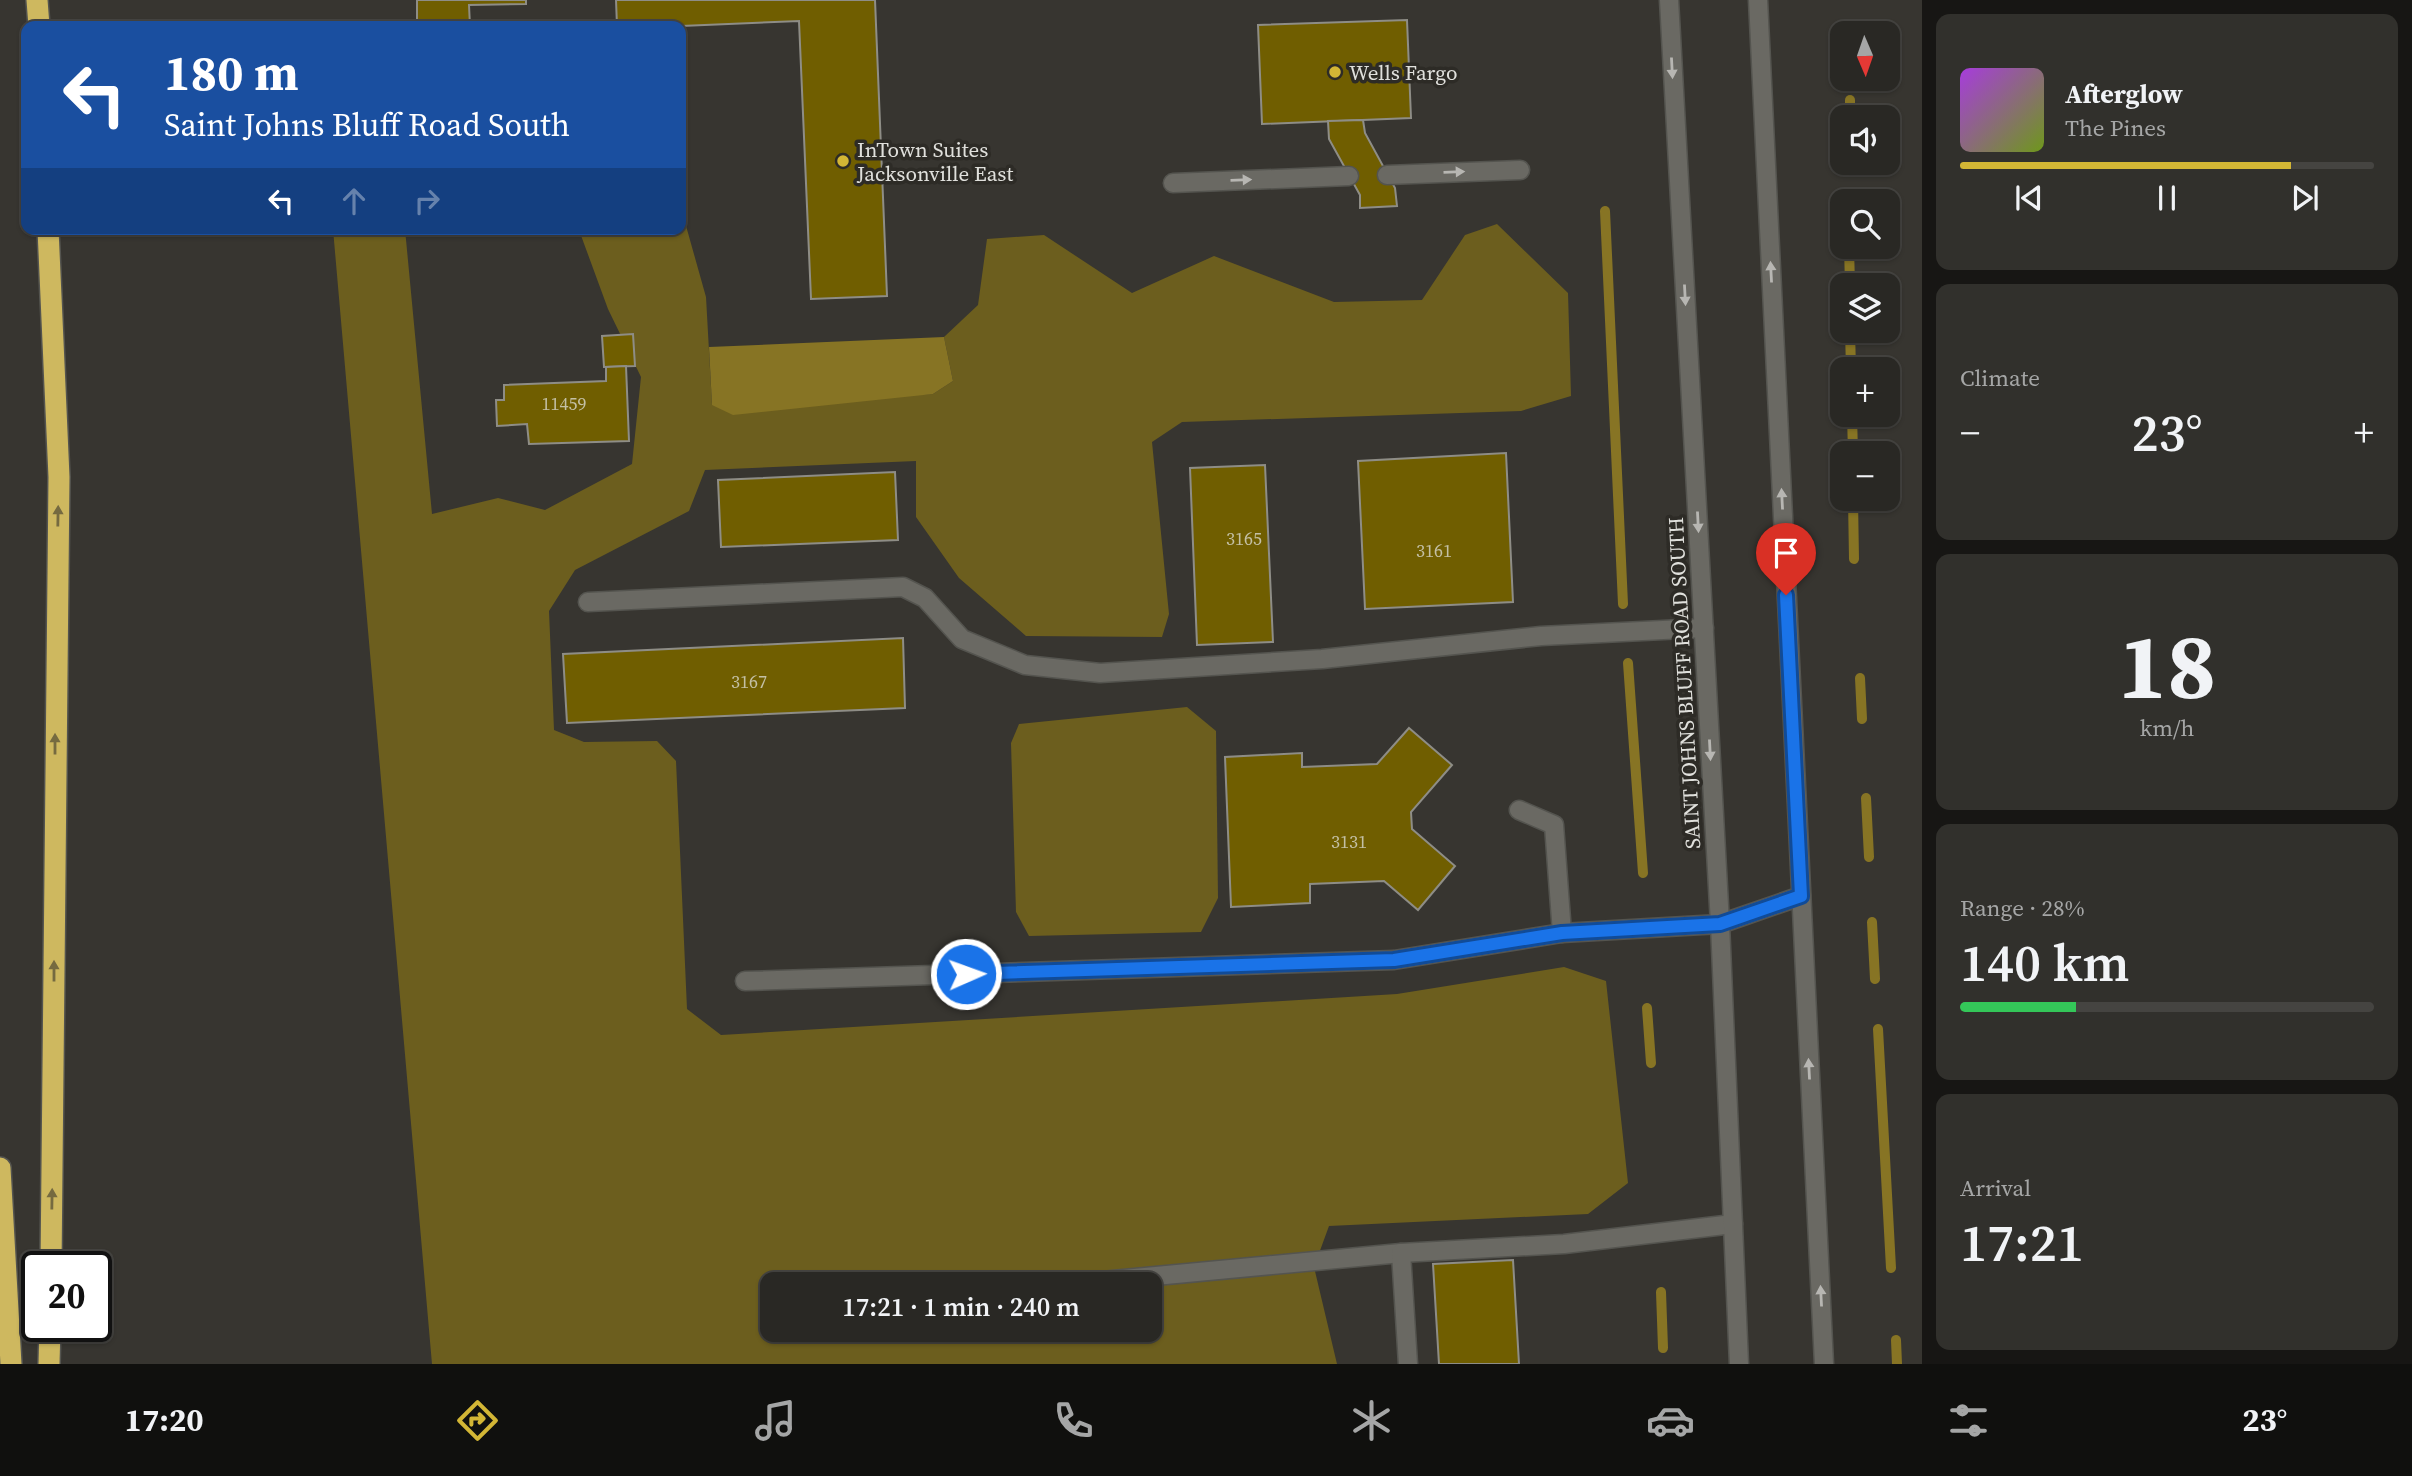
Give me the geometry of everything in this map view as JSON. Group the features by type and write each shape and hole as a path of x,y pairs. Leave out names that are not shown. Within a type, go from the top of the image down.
{"highway":[{"path":"38,1 39,21"},
{"path":"48,235 59,477 51,1251"},
{"path":"0,1168 11,1364"},
{"path":"49,1364 50,1342"}],"main road":[{"name":"SAINT JOHNS BLUFF ROAD SOUTH","path":"1669,0 1720,924 1738,1364"},
{"path":"1758,0 1824,1364"},
{"path":"1387,175 1520,170"},
{"path":"1173,183 1349,176"},
{"path":"588,602 903,587 925,598 962,639 1025,665 1100,673 1322,659 1541,636 1704,628"},
{"path":"1519,810 1554,825 1562,933"},
{"path":"745,981 1394,960 1562,933 1720,924 1801,896"},
{"path":"1162,1275 1401,1253 1564,1244 1733,1224"},
{"path":"1401,1253 1408,1364"}],"shaded area":[{"path":"1497,224 1568,293 1571,396 1521,411 1182,422 1152,442 1169,614 1162,637 1026,636 959,578 916,517 916,461 705,470 689,511 575,570 549,611 554,730 584,742 657,741 676,761 687,1009 721,1035 1397,994 1564,967 1606,981 1628,1183 1588,1214 1329,1226 1314,1267 1337,1364 432,1364 334,235 406,235 432,514 498,498 545,510 632,464 641,377 608,309 581,235 686,235 686,226 706,297 712,405 933,394 953,381 944,337 978,305 987,239 1044,235 1132,293 1214,256 1334,302 1422,300 1465,235"},
{"path":"944,337 953,381 933,394 733,415 712,405 709,347"},
{"path":"1187,707 1216,731 1218,898 1201,932 1029,936 1016,912 1011,743 1019,724"}],"building":[{"path":"417,0 526,0 526,4 469,5 470,21 417,21"},
{"name":"InTown Suites Jacksonville East","path":"616,0 875,0 887,296 811,299 799,21 686,26 686,21 617,21"},
{"name":"Wells Fargo","path":"1407,20 1411,118 1262,124 1258,25"},
{"path":"1363,120 1365,133 1395,188 1397,206 1360,208 1360,195 1329,139 1328,121"},
{"path":"633,334 635,366 604,367 602,336"},
{"path":"626,366 629,441 529,444 527,424 497,426 496,400 504,400 504,385 606,381 606,367"},
{"path":"1506,453 1513,602 1365,609 1358,461"},
{"path":"1265,465 1273,642 1197,645 1190,468"},
{"path":"895,472 898,540 721,547 718,480"},
{"path":"903,638 905,708 567,723 563,654"},
{"path":"1409,728 1452,765 1411,812 1412,829 1455,866 1418,910 1384,881 1310,884 1310,903 1231,907 1225,757 1302,753 1302,767 1377,764"},
{"path":"1513,1260 1519,1364 1439,1364 1433,1264"}],"waterway":[{"path":"1850,100 1850,105"},
{"path":"1605,211 1623,604"},
{"path":"1849,259 1850,273"},
{"path":"1850,343 1851,357"},
{"path":"1852,427 1853,441"},
{"path":"1853,511 1854,559"},
{"path":"1628,663 1643,873"},
{"path":"1860,678 1862,719"},
{"path":"1866,798 1869,857"},
{"path":"1872,922 1875,979"},
{"path":"1647,1008 1651,1063"},
{"path":"1878,1029 1891,1268"},
{"path":"1661,1292 1663,1348"},
{"path":"1896,1340 1897,1364"}],"place":[{"name":"Wells Fargo","path":"1335,72"},
{"name":"InTown Suites Jacksonville East","path":"843,161"}],"route":[{"path":"966,974 1394,960 1562,933 1720,924 1801,896 1786,595"}]}
